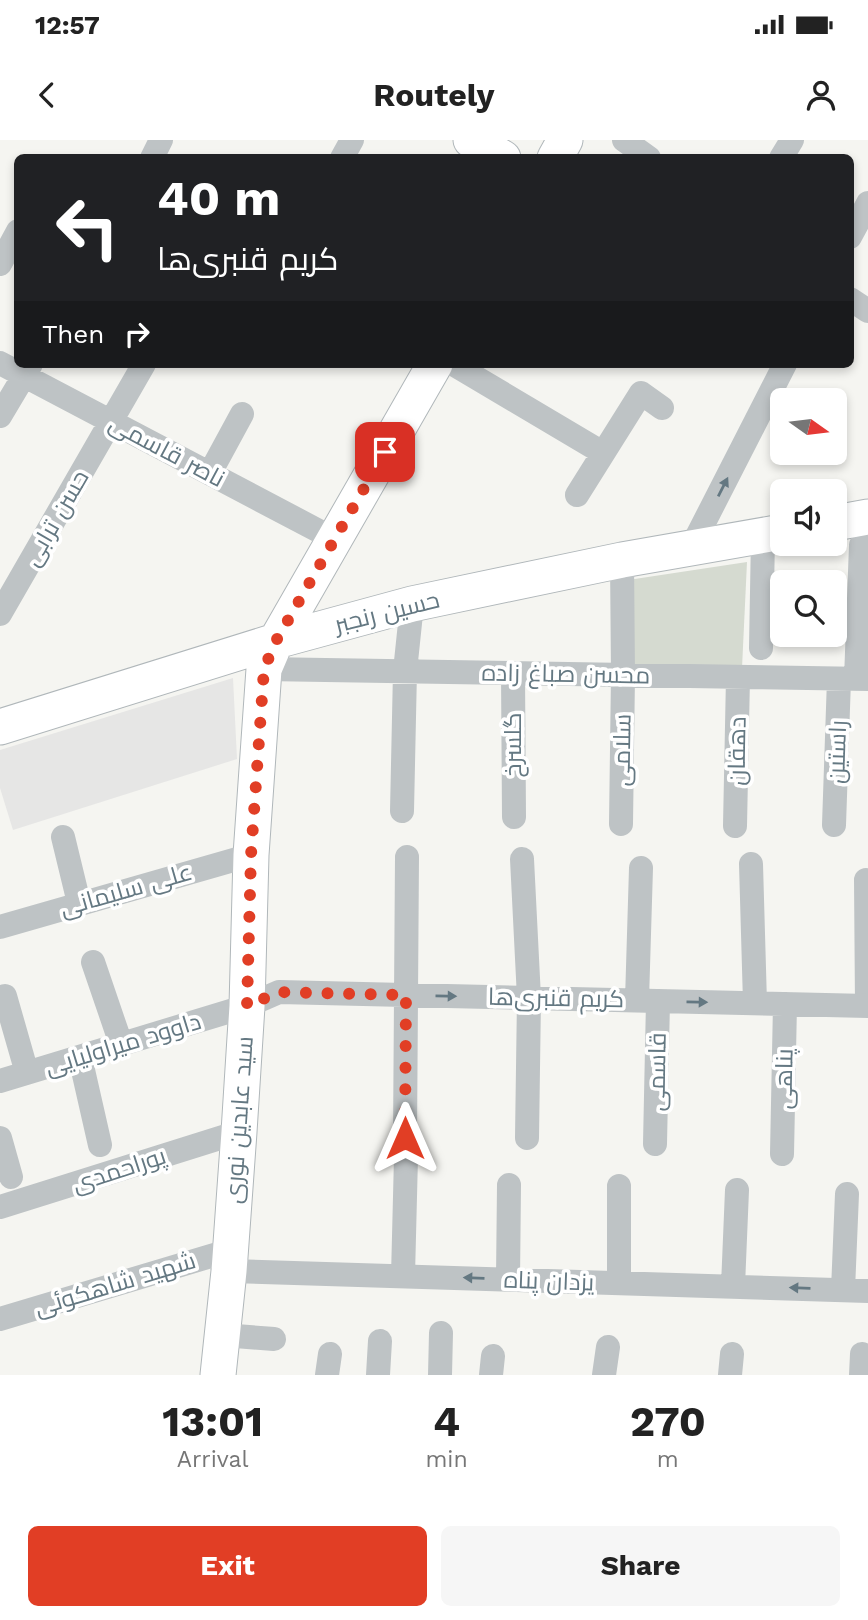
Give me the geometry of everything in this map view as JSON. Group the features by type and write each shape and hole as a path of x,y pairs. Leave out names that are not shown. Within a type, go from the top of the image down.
{"main road":[{"path":"471,140 496,154"},
{"name":"سید عابدین نوری","path":"218,1375 230,1260 247,1006 251,855 270,655 433,368"},
{"path":"847,526 865,531"},
{"name":"حسین رنجبر","path":"0,727 270,655 412,604 622,560 770,535"}],"street":[{"path":"624,140 643,154"},
{"path":"854,229 868,203"},
{"path":"0,264 14,238"},
{"name":"حسن ترابی","path":"0,614 142,368"},
{"path":"460,368 603,453"},
{"path":"691,548 783,368"},
{"path":"0,416 27,370"},
{"name":"ناصر قاسمی","path":"27,370 111,422 334,539"},
{"path":"577,495 641,393 662,408"},
{"path":"210,473 242,414"},
{"name":"راستین","path":"834,825 854,679 865,531"},
{"path":"761,648 771,556"},
{"name":"سلامی","path":"621,824 622,560"},
{"path":"402,811 405,671 412,604"},
{"name":"محسن صباغ زاده","path":"270,655 405,671 854,679"},
{"name":"گلسرخ","path":"513,673 514,817"},
{"name":"دهقان","path":"735,826 738,677"},
{"path":"62,837 79,903"},
{"name":"علی سلیمانی","path":"0,927 251,855"},
{"path":"403,1276 407,857"},
{"path":"522,859 529,998 527,1138"},
{"path":"751,864 755,1003"},
{"name":"قاسمی","path":"640,869 655,1144"},
{"path":"866,880 867,1006"},
{"path":"93,962 121,1044"},
{"name":"کریم قنبری‌ها","path":"247,1006 279,992 867,1006"},
{"path":"5,996 27,1073"},
{"name":"پناهی","path":"782,1154 785,1004"},
{"name":"داوود میراولیایی","path":"0,1081 247,1006"},
{"path":"80,1057 100,1145"},
{"name":"پوراحمدی","path":"0,1208 239,1132"},
{"path":"0,1138 11,1177"},
{"path":"508,1279 509,1185"},
{"path":"619,1186 619,1283"},
{"path":"733,1286 737,1190"},
{"path":"847,1194 856,1290"},
{"name":"یزدان پناه","path":"230,1260 403,1276 856,1290"},
{"name":"شهید شاهکوئی","path":"0,1320 230,1260"},
{"path":"439,1375 441,1333"},
{"path":"223,1335 274,1339"},
{"path":"378,1375 380,1341"},
{"path":"604,1375 608,1347"}],"shaded area":[{"path":"747,562 742,668 628,664 628,580"},
{"path":"233,678 237,759 13,830 0,788 0,750"}],"route":[{"path":"385,452 276,641 264,669 251,855 247,1006 279,992 406,995 405,1138"}]}
